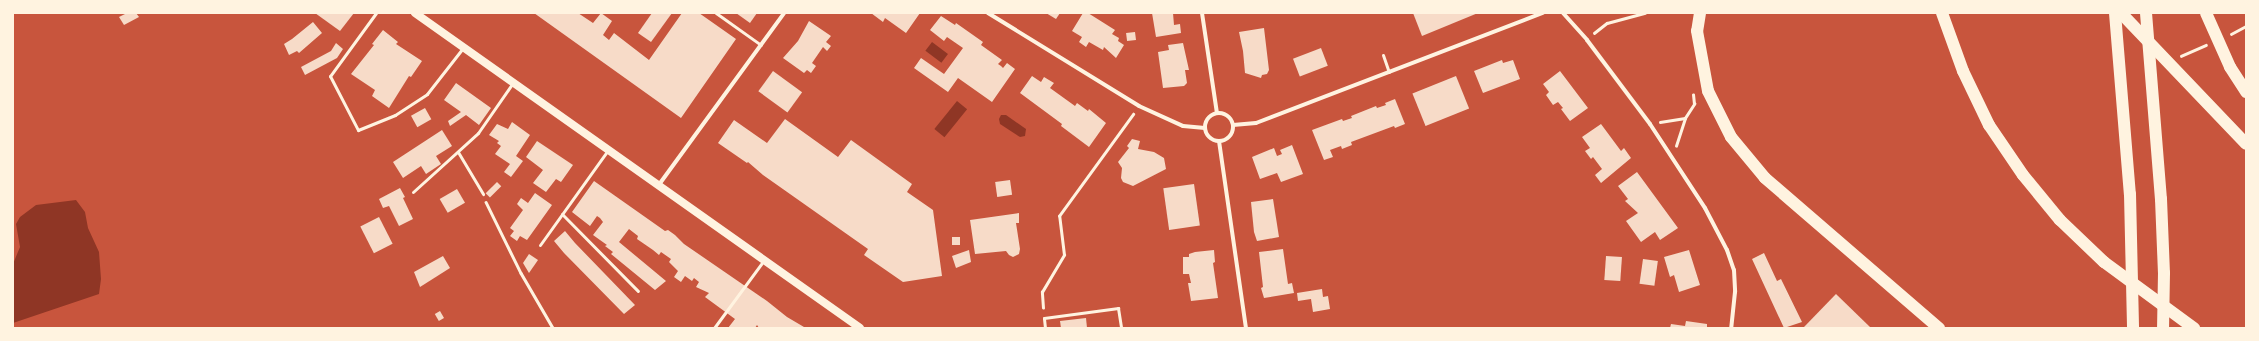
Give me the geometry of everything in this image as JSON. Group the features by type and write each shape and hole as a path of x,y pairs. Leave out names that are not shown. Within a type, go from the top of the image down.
{"highway":[{"path":"1700,13 1697,31 1708,92 1731,137 1765,178 1939,328"},
{"path":"1942,13 1963,71 1989,125 2023,175 2060,220 2104,262 2194,328"},
{"path":"2115,13 2132,250 2133,328"},
{"path":"2121,13 2246,144"},
{"path":"2146,13 2153,94 2164,273 2163,328"},
{"path":"2206,13 2230,67 2246,92"}],"main road":[{"path":"415,13 860,328"}],"street":[{"path":"658,186 784,13"},
{"path":"988,13 1139,106 1183,126 1206,128"},
{"path":"1202,13 1217,113"},
{"path":"1233,125 1256,123 1542,13"},
{"path":"1563,13 1587,40 1650,124 1705,208 1731,263 1735,292 1731,328"},
{"path":"1217,113 1226,115 1233,125 1230,137 1219,141 1208,136 1206,128 1207,120 1217,113"},
{"path":"1219,141 1246,328"}],"lane":[{"path":"376,13 330,76 358,130 395,115 427,94 464,47"},
{"path":"716,13 761,45"},
{"path":"1382,55 1389,72"},
{"path":"413,192 478,133 513,82"},
{"path":"540,245 608,150"},
{"path":"458,152 483,194"},
{"path":"562,214 638,291"},
{"path":"714,328 764,260"},
{"path":"1045,328 1044,318 1118,308 1121,328"}],"path":[{"path":"1587,40 1607,23 1645,13"},
{"path":"2231,34 2246,26"},
{"path":"1669,153 1678,143 1685,118 1694,104 1693,93"},
{"path":"1044,318 1042,292 1064,255 1058,216 1139,106"},
{"path":"1650,124 1685,118"},
{"path":"483,194 521,273 553,328"}],"shaded area":[{"path":"932,42 948,54 941,63 925,51"},
{"path":"957,101 967,109 944,137 934,129"},
{"path":"1001,115 1006,115 1026,129 1025,136 1020,137 1000,124 999,119"},
{"path":"76,200 85,212 88,228 99,252 101,279 99,294 13,323 13,264 20,247 16,224 20,217 36,205"}],"building":[{"path":"127,13 136,13 139,17 124,25 119,17"},
{"path":"315,13 354,13 340,31"},
{"path":"534,13 578,13 593,23 601,13 612,21 603,35 609,40 614,33 649,60 682,13 699,13 736,39 681,118"},
{"path":"652,13 672,13 651,42 638,33"},
{"path":"736,13 757,13 750,23"},
{"path":"871,13 920,13 906,33 885,18 883,22"},
{"path":"1046,13 1060,13 1056,19"},
{"path":"1083,13 1088,13 1115,30 1112,34 1119,38 1118,41 1124,45 1116,58 1104,47 1103,50 1089,42 1086,47 1079,42 1082,37 1072,31"},
{"path":"1152,13 1173,13 1174,25 1180,24 1181,33 1156,37"},
{"path":"1413,13 1478,13 1422,36"},
{"path":"941,16 955,25 956,23 983,42 981,45 1002,60 998,64 1003,68 1007,63 1015,69 992,102 958,78 948,92 914,68 921,58 944,74 963,48 947,37 944,41 930,30"},
{"path":"809,21 831,36 826,42 831,46 827,51 823,47 812,63 816,66 811,73 807,70 804,73 783,58 798,41"},
{"path":"313,22 322,33 299,53 297,51 289,55 284,44"},
{"path":"1264,28 1269,70 1267,74 1262,75 1261,78 1245,73 1243,51 1239,32"},
{"path":"383,30 398,42 396,44 422,61 411,77 409,76 389,108 372,96 375,90 351,74 374,45 372,44"},
{"path":"1135,32 1136,40 1127,41 1126,33"},
{"path":"336,43 343,49 337,58 305,75 301,67 331,51"},
{"path":"1183,43 1189,70 1185,70 1187,83 1184,86 1163,88 1158,52 1169,50 1168,45"},
{"path":"1321,48 1328,66 1300,76 1293,59"},
{"path":"1502,60 1503,63 1513,60 1520,79 1483,93 1474,71"},
{"path":"773,71 802,92 787,112 758,91"},
{"path":"1560,71 1588,108 1570,121 1561,109 1563,108 1558,102 1553,105 1546,95 1549,92 1543,84"},
{"path":"1032,76 1041,82 1044,77 1054,83 1050,88 1075,106 1077,103 1088,111 1089,109 1106,123 1089,147 1061,126 1062,124 1020,93"},
{"path":"1456,76 1469,108 1426,126 1412,94"},
{"path":"456,83 491,108 479,125 466,115 450,126 448,121 461,112 444,100"},
{"path":"1395,99 1405,124 1395,128 1394,126 1351,142 1352,145 1342,149 1341,146 1330,150 1333,157 1324,160 1312,130 1342,119 1343,121 1352,118 1351,116 1376,106 1377,108 1386,105 1385,103"},
{"path":"425,108 431,119 417,127 411,116"},
{"path":"785,119 838,157 851,140 912,184 907,192 933,210 942,276 903,282 864,255 868,249 763,175 748,162 747,163 718,143 734,120 767,143"},
{"path":"512,122 530,135 516,156 523,161 511,177 504,172 510,164 495,154 501,146 497,143 499,141 489,135 497,124 508,129"},
{"path":"1601,124 1621,151 1624,148 1631,158 1601,183 1595,175 1602,169 1593,157 1591,159 1585,151 1590,148 1582,137"},
{"path":"442,130 452,146 436,156 441,164 426,174 421,166 403,178 393,162"},
{"path":"1132,139 1140,141 1138,149 1154,152 1164,158 1166,169 1133,186 1123,182 1121,178 1122,168 1118,162 1129,148 1127,146"},
{"path":"537,141 573,165 561,182 556,179 546,192 533,183 543,170 526,157"},
{"path":"1292,145 1303,174 1281,182 1277,173 1260,179 1252,157 1274,148 1277,156 1282,154 1280,150"},
{"path":"1637,172 1678,228 1660,240 1655,232 1641,242 1626,221 1638,213 1625,201 1628,199 1618,186"},
{"path":"1010,180 1012,195 997,197 995,182"},
{"path":"594,181 665,231 668,230 684,244 767,301 787,317 804,327 759,328 757,325 755,328 728,328 735,319 705,297 709,293 696,287 699,282 694,278 692,281 685,276 681,282 674,277 678,271 669,262 671,259 661,252 659,255 637,239 638,236 629,229 619,242 666,281 655,290 611,254 613,252 605,246 607,245 593,235 603,222 600,218 597,216 590,226 572,212"},
{"path":"497,182 501,186 490,198 486,193"},
{"path":"1194,184 1200,226 1169,230 1163,188"},
{"path":"400,188 413,219 399,226 389,206 383,208 379,199"},
{"path":"457,189 465,203 448,213 440,199"},
{"path":"535,193 552,205 527,240 520,236 517,241 510,236 514,231 510,228 523,210 517,204 521,198 528,203"},
{"path":"1273,199 1279,237 1257,241 1254,232 1251,202"},
{"path":"1019,213 1019,223 1016,223 1020,249 1019,254 1013,257 1006,251 975,254 970,220"},
{"path":"379,217 393,244 374,253 360,227"},
{"path":"565,231 635,305 624,314 564,253 554,241"},
{"path":"952,237 960,237 960,245 952,245"},
{"path":"1283,249 1288,284 1292,283 1294,293 1264,298 1261,288 1263,287 1259,252"},
{"path":"969,250 971,262 956,268 952,256"},
{"path":"1214,250 1215,262 1213,263 1218,298 1191,301 1188,283 1191,283 1189,274 1183,274 1183,257 1189,257 1189,254 1195,252"},
{"path":"1689,250 1700,285 1679,292 1674,275 1670,277 1664,257"},
{"path":"1764,253 1777,281 1781,279 1802,322 1784,328 1752,259"},
{"path":"529,254 538,260 529,273 523,263"},
{"path":"443,256 450,268 420,287 414,272"},
{"path":"1606,256 1622,257 1620,281 1604,280"},
{"path":"1643,259 1658,261 1654,286 1640,284"},
{"path":"1322,289 1323,297 1328,296 1330,309 1313,312 1311,299 1298,301 1297,293"},
{"path":"1836,294 1871,328 1804,327"},
{"path":"440,311 444,318 439,321 435,314"},
{"path":"1086,318 1087,328 1061,328 1060,321"},
{"path":"1686,321 1707,324 1707,328 1670,328 1671,324 1685,326"}]}
